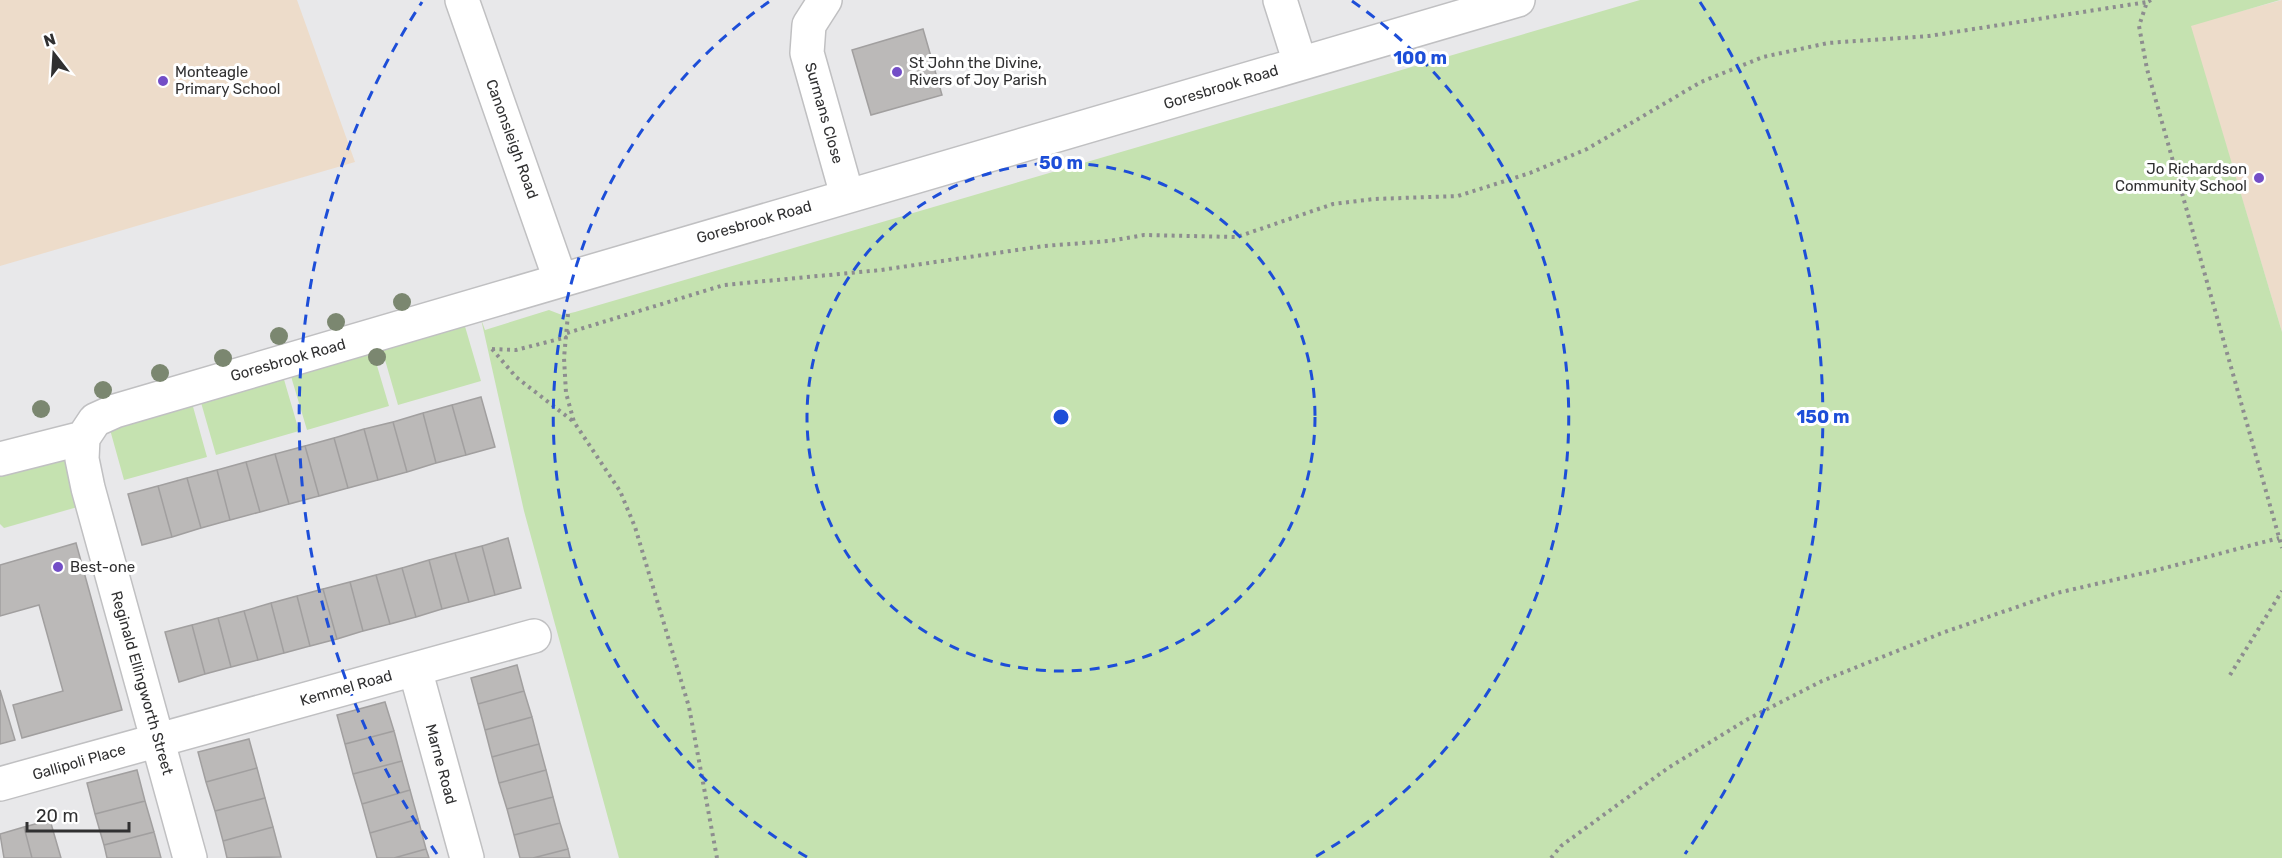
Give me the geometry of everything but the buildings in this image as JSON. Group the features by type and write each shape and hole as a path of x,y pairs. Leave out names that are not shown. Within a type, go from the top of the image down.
{"street":[{"name":"Canonsleigh Road","path":"462,0 562,278"},
{"name":"Surmans Close","path":"825,0 808,25 807,53 847,195"},
{"path":"1280,0 1300,63"},
{"name":"Goresbrook Road","path":"83,438 95,420 115,411 562,278 1518,0"},
{"path":"0,459 83,438"},
{"name":"Reginald Ellingworth Street","path":"83,438 82,459 88,488 190,858"},
{"name":"Kemmel Road","path":"158,740 534,636"},
{"name":"Marne Road","path":"415,669 467,858"},
{"name":"Gallipoli Place","path":"0,784 158,740"}],"path":[{"path":"574,422 516,377 492,349 516,350 724,285 881,270 1044,246 1109,241 1144,235 1237,237 1333,204 1374,199 1458,196 1530,173 1587,149 1701,82 1763,57 1828,43 1929,36 2149,1"},
{"path":"2149,1 2139,26 2147,69 2282,548"},
{"path":"562,278 569,298 564,357 566,393 574,422 620,491 635,527 689,707 717,858"},
{"path":"1551,858 1561,846 1668,768 1748,719 1822,681 1942,633 2057,593 2279,538"},
{"path":"2230,675 2282,591"}],"shaded area":[{"name":"Monteagle Primary School","path":"0,0 297,0 355,162 0,266"},
{"name":"Jo Richardson Community School","path":"2282,0 2282,332 2190,25"}],"green space":[{"path":"1640,0 2280,0 2191,26 2282,332 2282,858 619,858 524,511 481,319 485,330 549,310 562,315 575,312"},
{"path":"464,323 481,381 398,405 381,346"},
{"path":"372,349 389,406 307,430 290,373"},
{"path":"283,376 299,431 216,455 200,399"},
{"path":"192,403 207,457 124,480 109,426"},
{"path":"61,437 81,506 4,528 0,524 0,472"}],"place":[{"name":"St John the Divine, Rivers of Joy Parish","path":"897,72"},
{"name":"Monteagle Primary School","path":"163,81"},
{"name":"Jo Richardson Community School","path":"2259,178"},
{"name":"Best-one","path":"58,567"}]}
